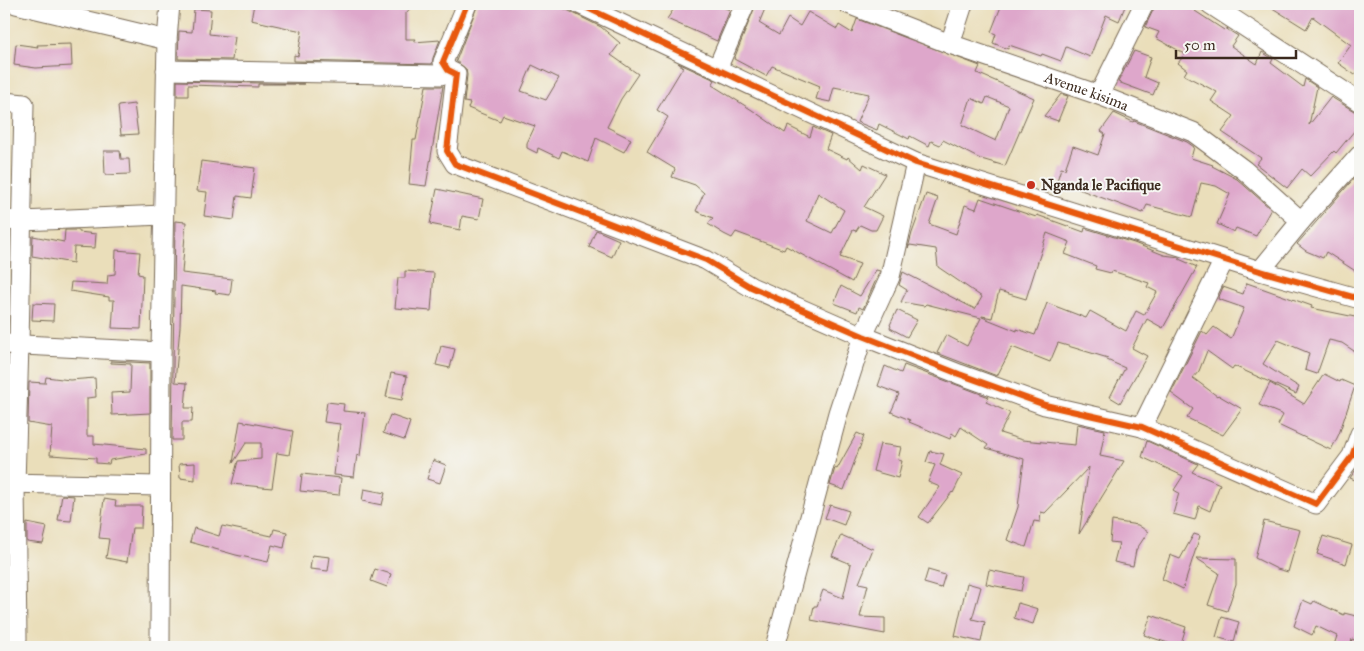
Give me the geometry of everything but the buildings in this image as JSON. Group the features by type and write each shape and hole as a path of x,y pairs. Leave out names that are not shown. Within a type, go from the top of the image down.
{"street":[{"path":"16,4 166,40"},
{"path":"160,647 163,215 166,40 170,4"},
{"path":"467,4 443,62 448,70 456,74 448,151 455,164 706,260 751,287 863,336 959,374 1044,405 1142,427 1316,504 1352,456 1360,434"},
{"path":"579,4 916,163 1224,260 1360,299"},
{"path":"717,69 745,4"},
{"name":"Avenue kisima","path":"848,4 950,44 1099,95 1193,132 1244,170 1301,221"},
{"path":"950,44 963,4"},
{"path":"1099,95 1144,4"},
{"path":"1210,4 1360,102"},
{"path":"166,70 441,75 448,70"},
{"path":"4,102 24,104 13,220 9,484 17,639"},
{"path":"1260,271 1301,221 1360,155"},
{"path":"774,647 838,412 863,336 890,277 916,163"},
{"path":"13,220 163,215"},
{"path":"1142,427 1224,260"},
{"path":"12,344 161,352"},
{"path":"9,484 160,486"}],"cycle path":[{"path":"467,4 443,62 448,70 456,74 447,151 455,164 706,260 751,287 863,336 959,374 1045,405 1142,427 1316,504 1352,456 1360,434"},
{"path":"579,4 916,163 1260,271 1360,299"}],"place":[{"name":"Nganda le Pacifique","path":"1031,185"}]}
